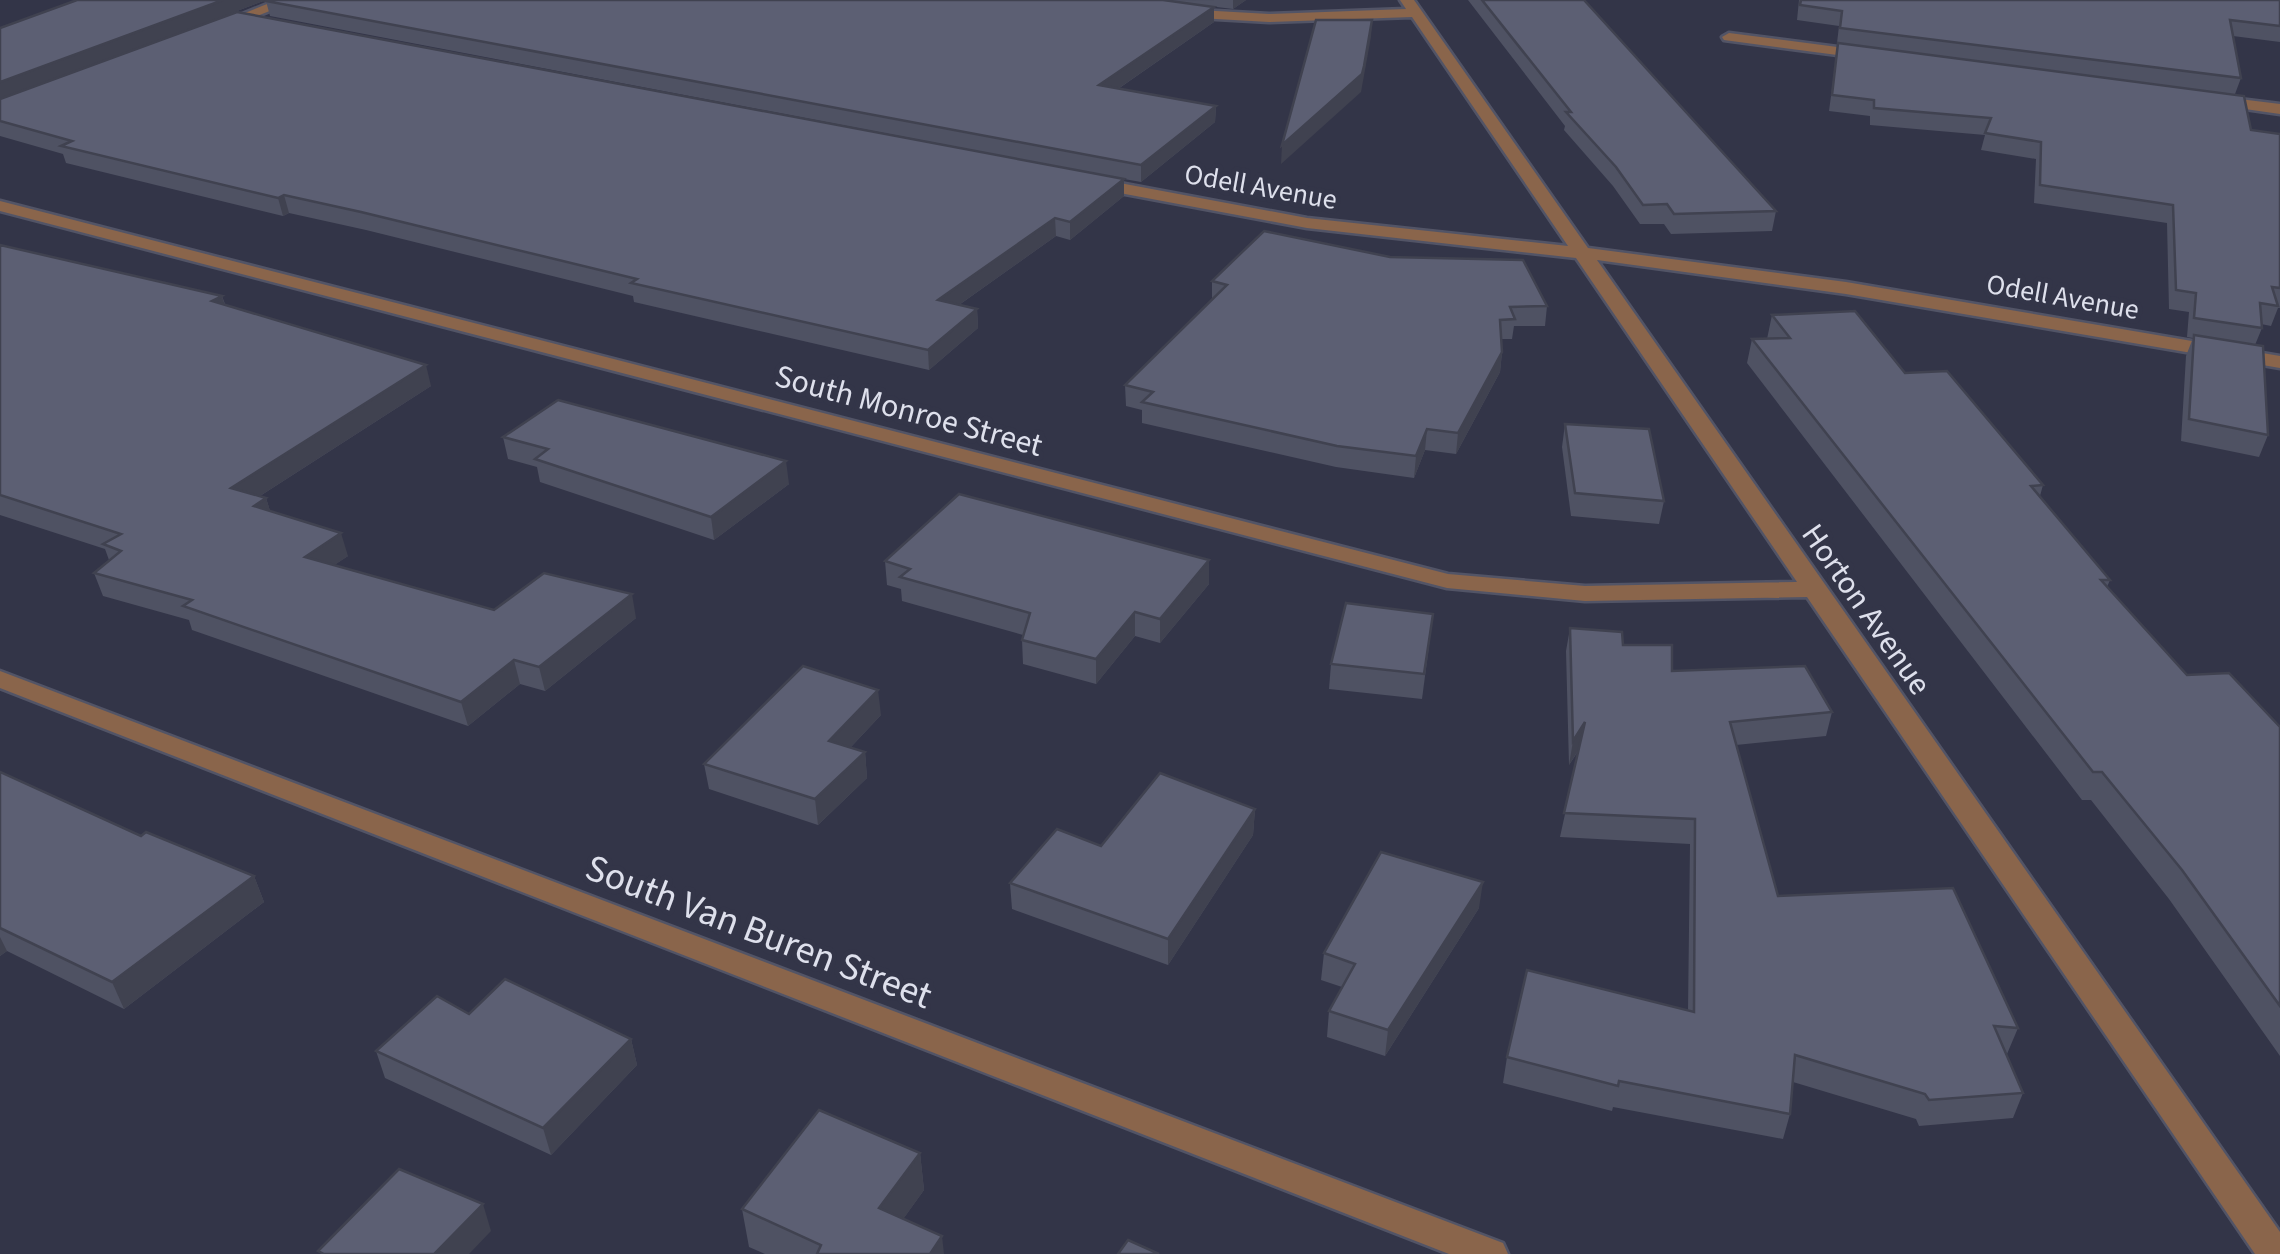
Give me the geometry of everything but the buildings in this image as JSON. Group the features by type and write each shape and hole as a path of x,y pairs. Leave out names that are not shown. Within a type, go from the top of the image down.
{"street":[{"path":"202,33 290,0"},
{"path":"1162,10 1269,18 1411,7"},
{"name":"Horton Avenue","path":"1411,7 2275,1254"},
{"path":"239,19 274,24"},
{"path":"1729,37 1886,58"},
{"path":"2201,99 2280,109"},
{"name":"Odell Avenue","path":"1071,178 1307,223 1582,253 1846,288 2280,362"},
{"name":"South Monroe Street","path":"0,206 1447,580 1512,591 1629,598 1814,588"},
{"name":"South Van Buren Street","path":"0,679 1490,1254"}]}
